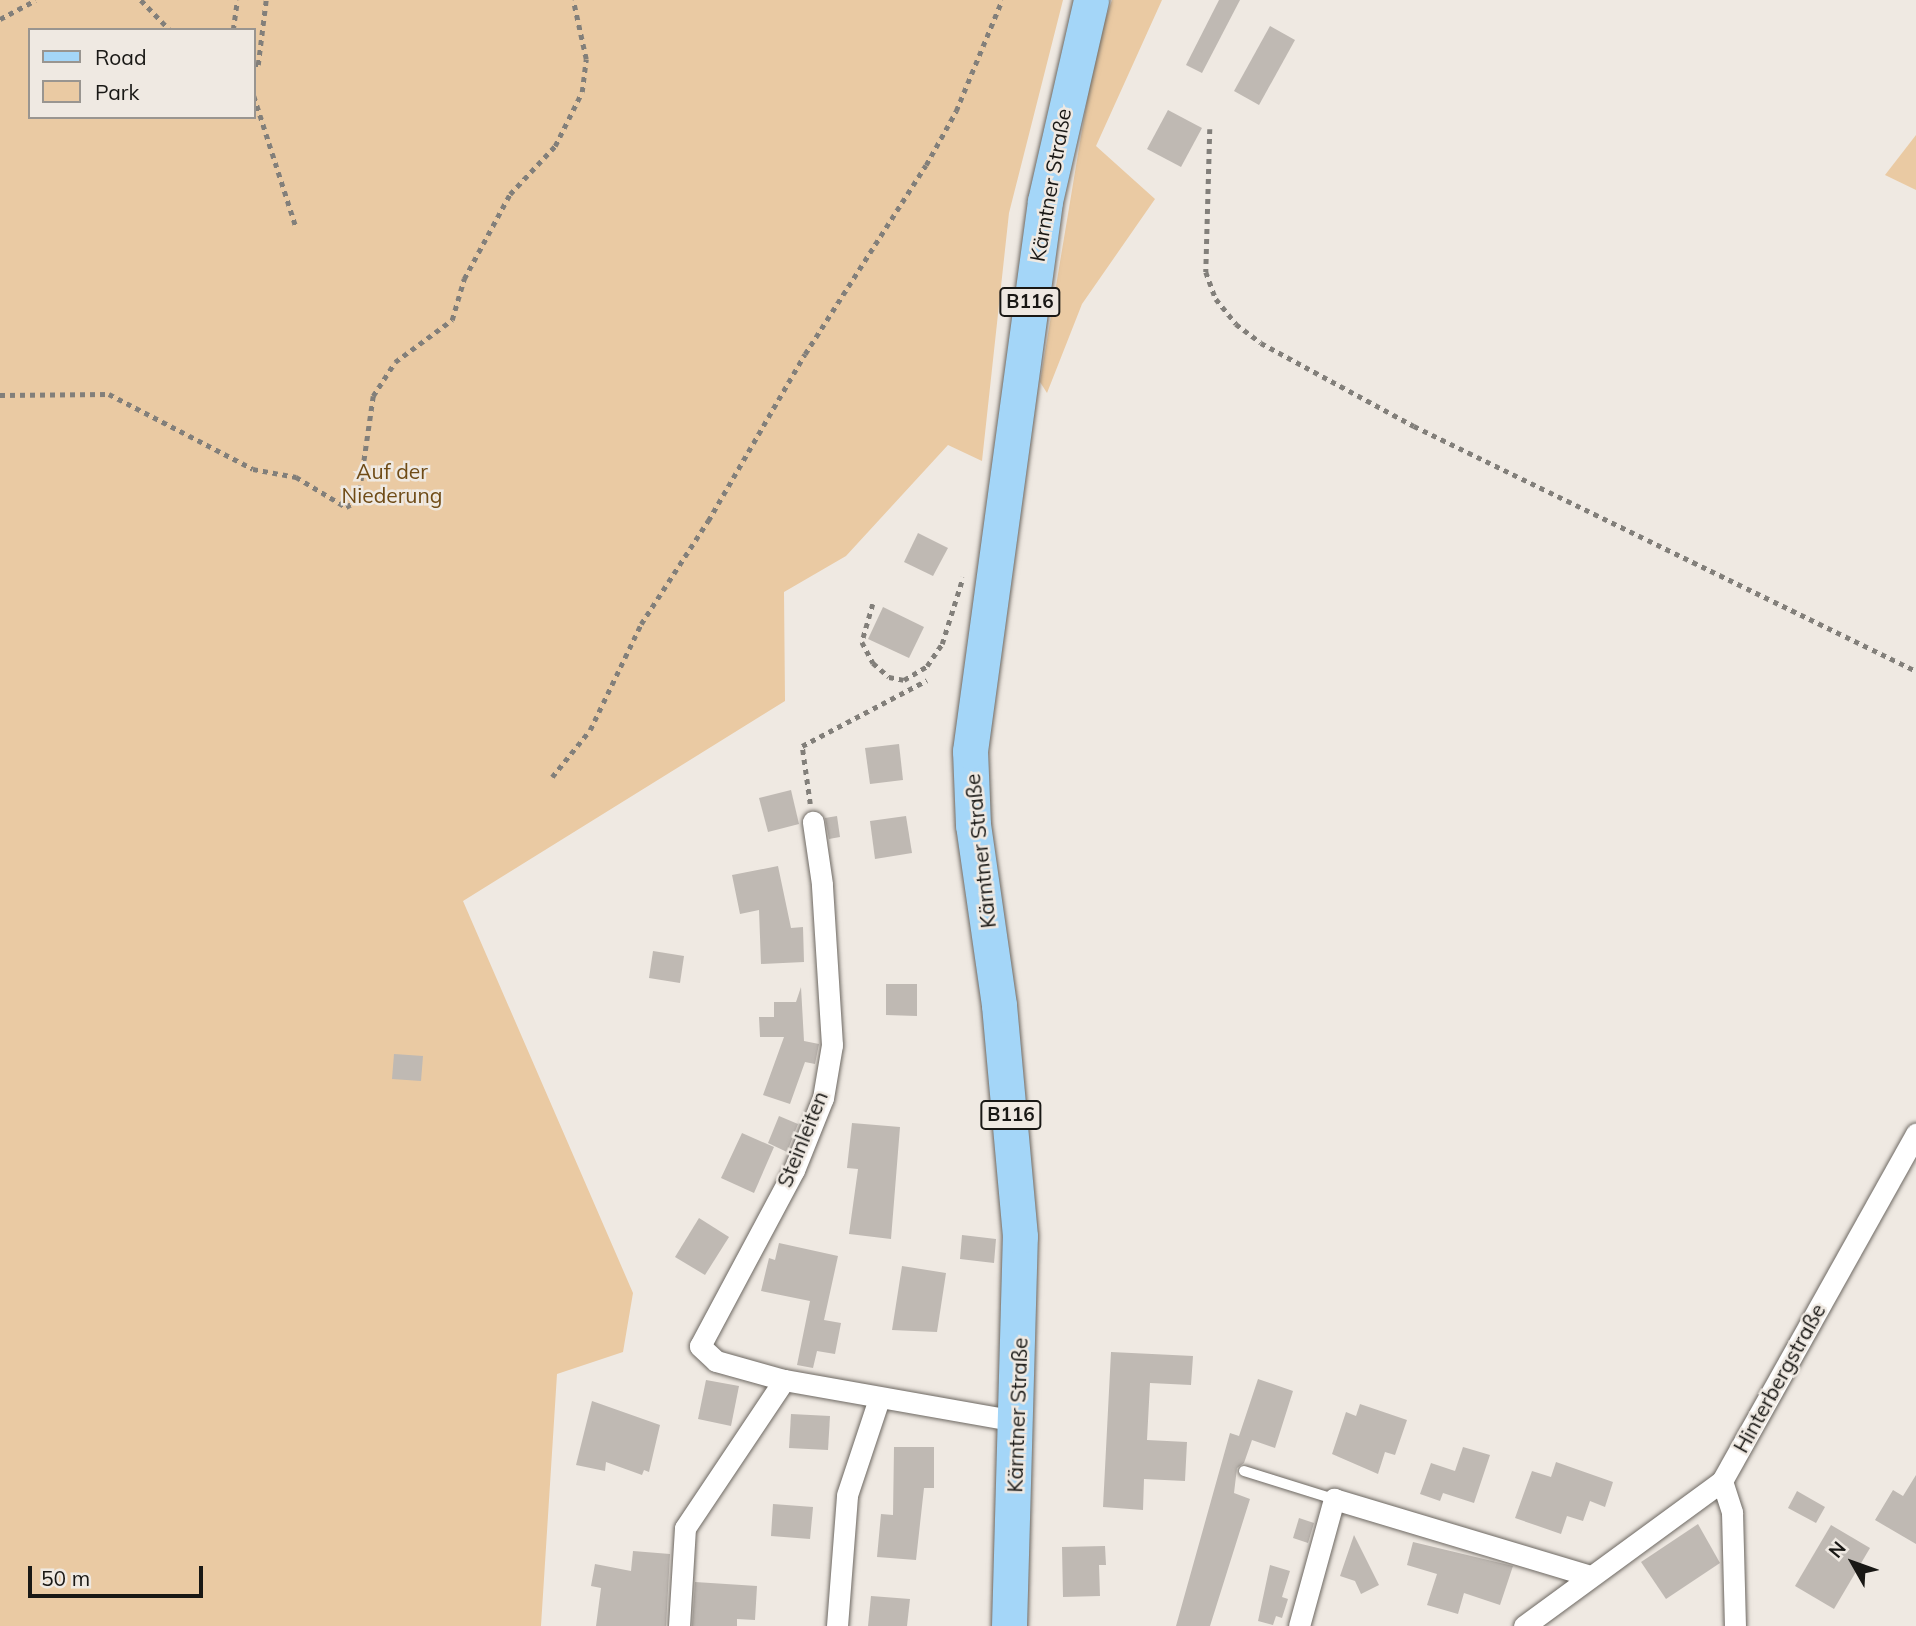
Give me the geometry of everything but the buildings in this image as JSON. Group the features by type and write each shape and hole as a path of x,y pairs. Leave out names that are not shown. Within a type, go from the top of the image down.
{"main road":[{"name":"Kärntner Straße","path":"1009,1626 1017,1421 1020,1236 999,1005 973,825 970,751 1045,201 1091,0"}],"street":[{"name":"Steinleiten","path":"813,822 822,884 832,1045 823,1098 794,1170 700,1346 716,1362 783,1380 879,1399 1017,1421"},
{"name":"Hinterbergstraße","path":"1524,1626 1722,1481 1916,1134"},
{"path":"679,1626 685,1528 783,1380"},
{"path":"837,1626 847,1495 879,1399"},
{"path":"1722,1481 1732,1512 1735,1626"},
{"path":"1299,1626 1334,1499 1590,1576"}],"lane":[{"path":"1244,1471 1334,1499"}],"path":[{"path":"0,19 35,0"},
{"path":"141,0 168,28"},
{"path":"233,28 237,0"},
{"path":"256,65 266,0"},
{"path":"0,395 109,394 253,469 296,477 346,507 358,500 366,472 365,429 373,396 395,362 452,320 464,279 510,194 555,146 582,92 586,59 573,0"},
{"path":"552,777 590,730 642,624 708,521 805,354 926,165 956,111 1002,0"},
{"path":"256,102 296,227"},
{"path":"1210,129 1206,272 1216,299 1236,324 1261,343 1414,426 1916,671"},
{"path":"873,604 862,642 873,663 889,677 904,680 927,666 942,644 965,570"},
{"path":"813,822 802,746 927,680"}],"green space":[{"name":"Auf der Niederung","path":"0,0 1063,0 1009,213 982,461 948,445 846,556 784,592 785,701 463,901 633,1293 623,1352 557,1374 541,1626 0,1626"},
{"path":"1112,0 1162,0 1096,146 1155,199 1082,304 1047,393 1040,382 1097,44"},
{"path":"1916,135 1916,190 1885,175"}]}
